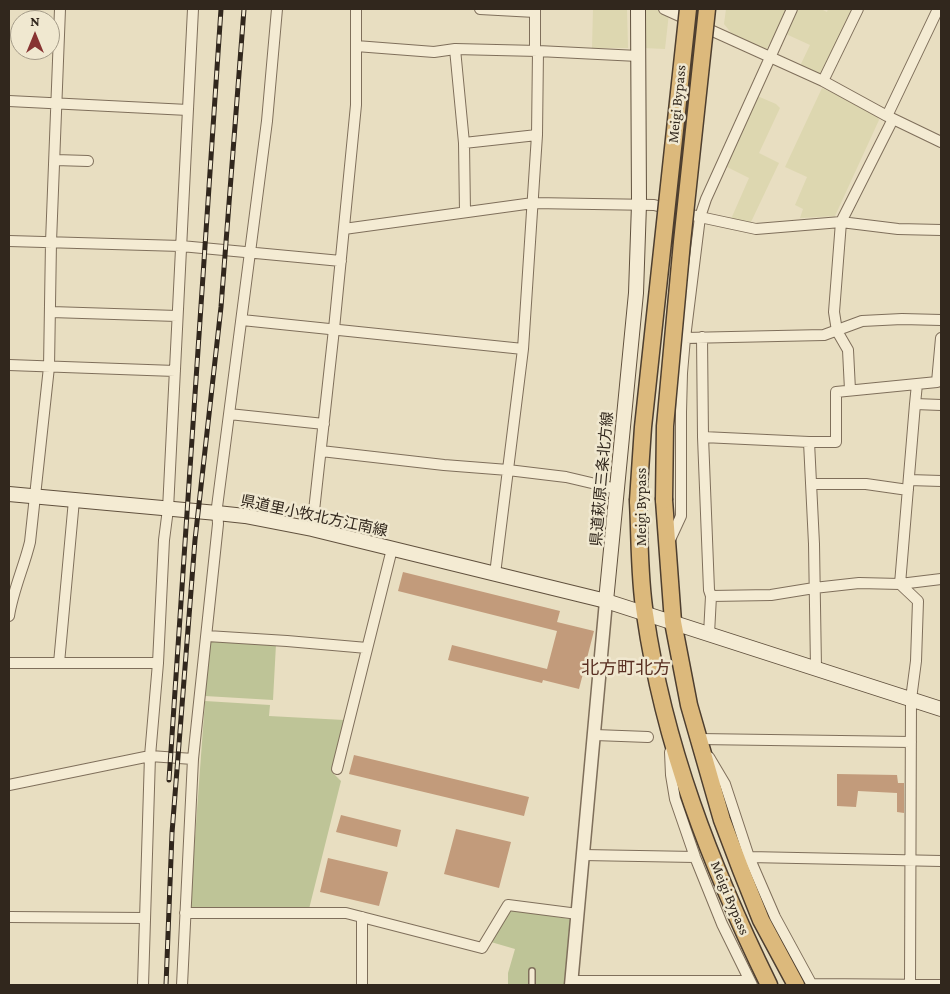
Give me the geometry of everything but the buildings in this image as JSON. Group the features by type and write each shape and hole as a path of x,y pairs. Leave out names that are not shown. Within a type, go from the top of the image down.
{"highway":[{"name":"Meigi Bypass","path":"688,9 643,427 638,501 644,613 660,698 685,787 742,929 769,985"},
{"name":"Meigi Bypass","path":"707,9 682,242 665,426 664,500 673,622 689,705 722,820 740,870 761,920 806,985"}],"main road":[{"name":"県道萩原三条北方線","path":"606,601 636,293 639,204 638,9"},
{"name":"県道里小牧北方江南線","path":"9,494 217,513 281,522 606,601"},
{"path":"606,601 941,709"}],"street":[{"path":"9,614 11,598 28,550 49,367 51,242 60,9"},
{"path":"143,985 150,756 158,663 164,540 168,509 192,9"},
{"path":"182,985 193,759 218,524 217,513 267,121 277,9"},
{"path":"312,529 356,105 356,9"},
{"path":"480,9 535,11 537,50 537,135 523,349 495,574"},
{"path":"664,9 823,81 890,118 941,142"},
{"path":"667,546 681,516 680,412 685,338 700,217 706,199 769,56 792,9"},
{"path":"823,81 858,9"},
{"path":"850,390 848,350 837,331 834,312 841,222 938,9"},
{"path":"356,46 434,52 455,48 537,50 638,56"},
{"path":"455,48 464,143 465,212"},
{"path":"9,101 188,110"},
{"path":"464,143 537,135"},
{"path":"55,160 88,161"},
{"path":"344,229 533,203 654,205 756,229 841,222 898,229 941,230"},
{"path":"9,241 181,246 340,261"},
{"path":"51,312 177,316"},
{"path":"242,320 523,349"},
{"path":"685,338 824,335 862,321 941,320"},
{"path":"702,337 703,437 709,590 711,596 709,634"},
{"path":"703,437 836,442 836,392 937,382 941,338"},
{"path":"9,365 175,371"},
{"path":"900,584 917,384"},
{"path":"915,404 941,405"},
{"path":"229,414 324,424"},
{"path":"810,442 816,668"},
{"path":"321,450 566,477 618,489"},
{"path":"811,484 908,485 941,481"},
{"path":"59,663 74,500"},
{"path":"337,769 392,549"},
{"path":"711,596 771,595 859,583 900,584 941,579"},
{"path":"900,584 918,601 910,742 910,985"},
{"path":"606,601 572,983 751,983 722,924 694,856 675,799 670,738"},
{"path":"207,636 368,648"},
{"path":"9,664 158,663"},
{"path":"595,735 648,737"},
{"path":"699,739 910,742"},
{"path":"699,739 725,784 749,857 806,985 941,985"},
{"path":"9,785 150,756 193,759"},
{"path":"583,855 694,856"},
{"path":"749,857 941,861"},
{"path":"185,913 346,913 482,948 508,905 578,914"},
{"path":"9,917 144,918"},
{"path":"362,917 362,985"}],"lane":[{"path":"532,971 532,985"}],"shaded area":[{"path":"593,9 627,9 628,48 592,48"},
{"path":"644,9 657,9 669,13 665,49 643,48"},
{"path":"726,9 788,9 766,50 732,34 724,24"},
{"path":"798,9 821,9 827,12 828,9 854,9 823,74 818,75 800,66 810,45 786,34"},
{"path":"822,88 876,113 879,120 835,216 800,218 803,209 795,205 807,177 785,167"},
{"path":"755,95 776,104 780,108 759,153 779,163 751,222 731,219 749,178 723,165"}],"green space":[{"path":"211,640 276,644 273,700 205,696"},
{"path":"205,701 270,705 269,716 344,720 332,772 341,781 309,909 193,910 190,906"},
{"path":"513,910 570,919 564,985 508,985 508,973 515,949 491,942 509,912"}],"railway":[{"path":"169,780 221,9"},
{"path":"166,985 172,833 195,540 221,307 244,9"}],"district":[{"name":"北方町北方","path":"626,668"}]}
